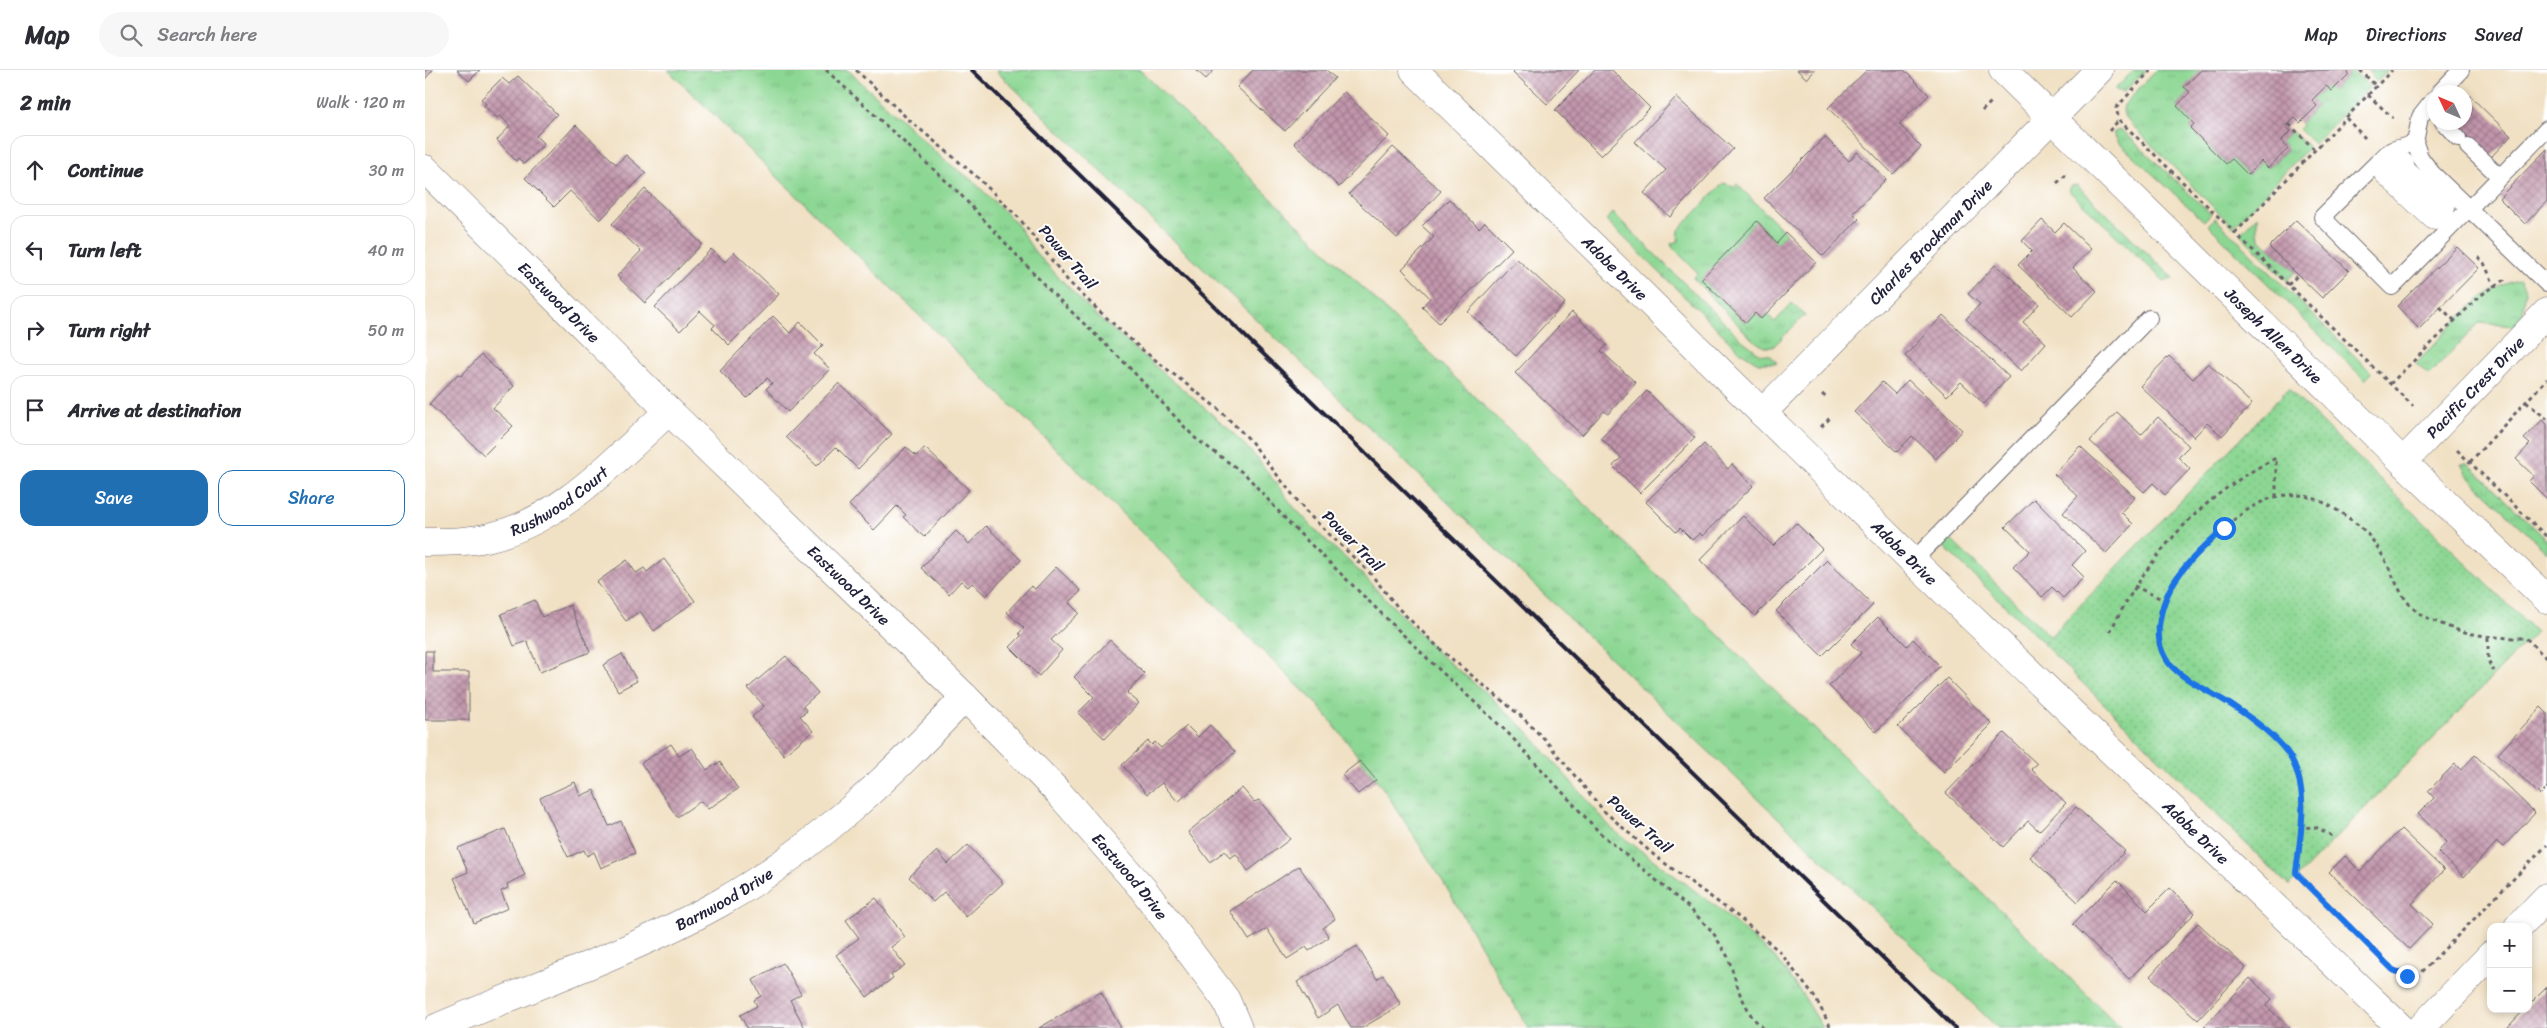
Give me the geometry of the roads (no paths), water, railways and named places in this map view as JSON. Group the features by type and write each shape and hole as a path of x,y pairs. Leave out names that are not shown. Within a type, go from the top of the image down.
{"street":[{"name":"Adobe Drive","path":"1415,70 1913,561 2401,1028"},
{"name":"Joseph Allen Drive","path":"2003,70 2403,462 2547,599"},
{"name":"Charles Brockman Drive","path":"1762,413 2099,70"},
{"name":"Eastwood Drive","path":"425,170 669,411 965,698 1057,791 1143,889 1227,1000 1238,1028"},
{"name":"Pacific Crest Drive","path":"2403,462 2547,312"},
{"name":"Rushwood Court","path":"425,542 459,542 491,536 528,523 570,499 669,411"},
{"name":"Barnwood Drive","path":"437,1028 651,938 721,902 799,851 872,792 965,698"},
{"path":"2522,923 2547,896"},
{"path":"2421,1028 2487,959"}],"lane":[{"path":"2447,85 2461,70"},
{"path":"2427,111 2420,116 2415,143 2420,156 2432,173 2547,284"},
{"path":"2415,143 2392,150 2383,157 2322,217 2392,287 2547,129"},
{"path":"2451,130 2500,177"},
{"path":"1913,561 2149,318"}],"railway":[{"path":"972,70 1955,1028"}]}
